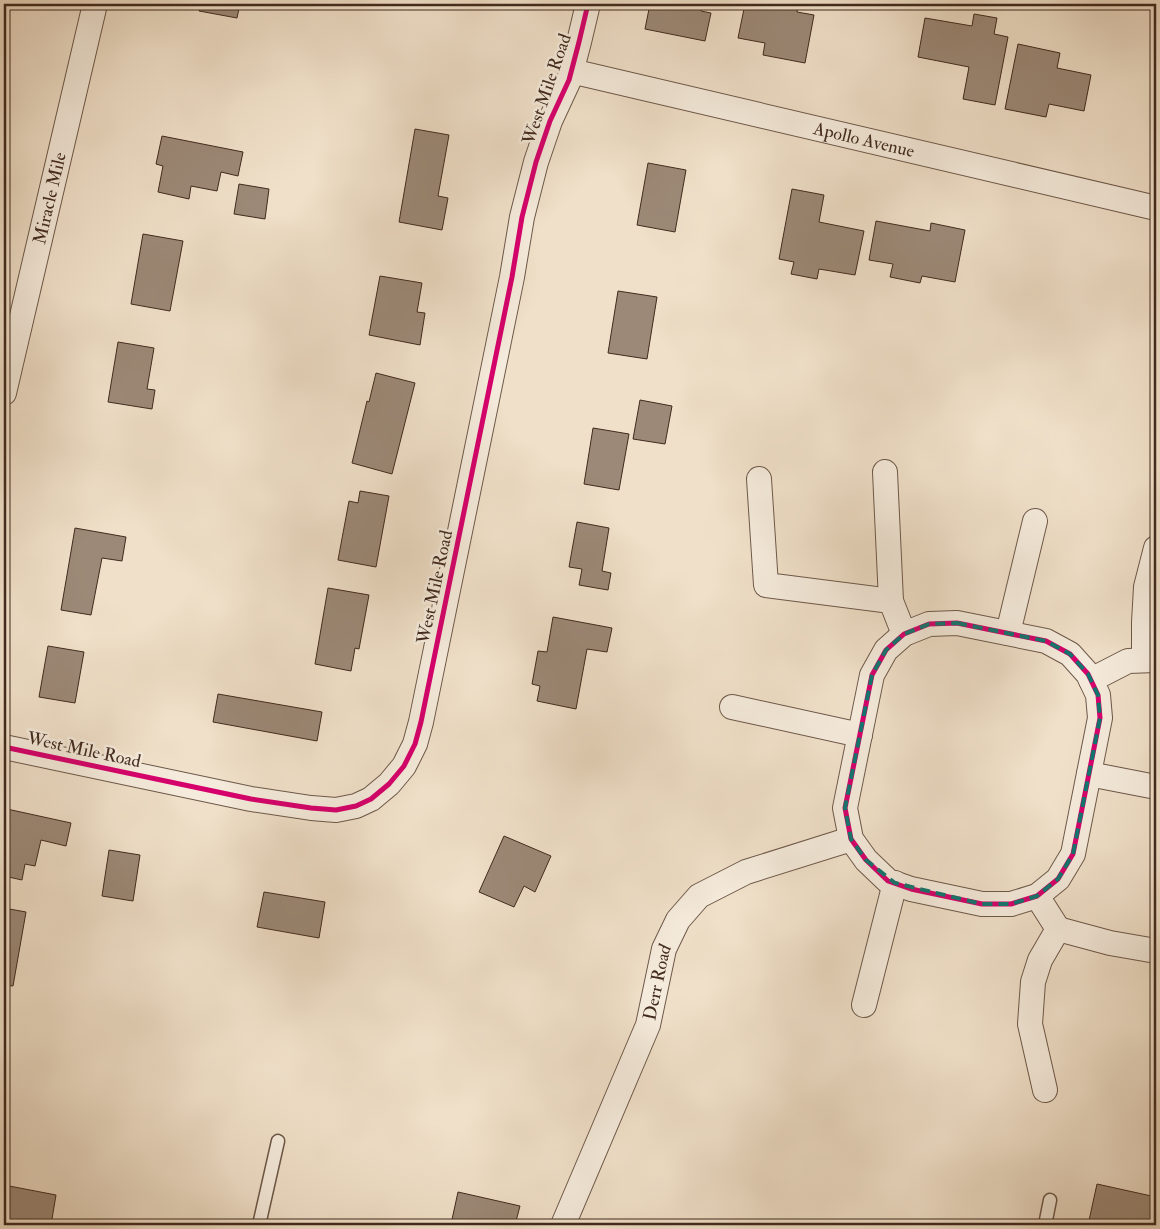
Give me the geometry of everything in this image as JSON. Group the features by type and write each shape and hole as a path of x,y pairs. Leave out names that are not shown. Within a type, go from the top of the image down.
{"street":[{"name":"Miracle Mile","path":"4,394 95,4"},
{"name":"West Mile Road","path":"4,747 252,798 311,808 336,810 356,806 371,799 389,784 404,766 415,744 421,722 512,277 522,217 536,162 547,129 571,72 588,4"},
{"name":"Apollo Avenue","path":"571,72 1156,208"},
{"path":"885,472 891,601 904,634"},
{"path":"758,479 766,585 891,601"},
{"path":"1008,633 1035,521"},
{"path":"1091,680 1128,661 1150,660 1144,622 1146,587 1156,548"},
{"path":"957,623 1008,633 1046,641 1070,654 1088,674 1098,695 1100,718 1073,854 1058,879 1037,896 1011,904 982,904 911,889 888,880 866,860 851,839 845,808 872,675 886,650 904,634 929,624 957,623"},
{"path":"732,707 860,735"},
{"path":"1089,774 1156,787"},
{"name":"Derr Road","path":"564,1225 648,1025 664,948 678,920 699,896 746,872 851,839"},
{"path":"864,1005 895,883"},
{"path":"1037,896 1058,929 1110,943 1156,951"},
{"path":"1045,1090 1030,1024 1033,982 1040,960 1058,929"}],"lane":[{"path":"259,1225 278,1141"},
{"path":"1045,1225 1050,1200"}],"highlighted area":[{"path":"957,623 1046,641 1070,654 1088,674 1098,695 1100,718 1073,854 1058,879 1037,896 1011,904 982,904 895,883 866,860 851,839 845,808 872,675 886,650 904,634 929,624"}],"building":[{"path":"200,4 240,4 237,18 199,11"},
{"path":"650,4 702,4 701,11 711,13 705,41 645,29"},
{"path":"745,4 798,4 797,12 814,15 805,63 763,55 765,43 738,38"},
{"path":"974,14 997,18 994,34 1008,37 995,105 963,99 969,67 918,57 925,18 972,26"},
{"path":"1018,44 1060,53 1057,68 1091,75 1084,111 1049,104 1046,117 1005,109"},
{"path":"415,129 449,135 438,196 448,198 442,230 399,222"},
{"path":"162,136 243,152 238,176 221,172 217,191 191,186 189,199 158,192 163,166 156,164"},
{"path":"648,163 686,170 675,232 637,225"},
{"path":"239,184 269,189 265,219 234,214"},
{"path":"792,189 824,195 819,222 864,231 855,275 819,269 817,279 791,274 794,262 779,259"},
{"path":"876,221 930,231 931,223 965,230 955,282 922,276 920,283 890,277 893,264 869,260"},
{"path":"143,234 183,241 170,311 131,304"},
{"path":"380,276 422,283 417,312 425,313 420,345 369,335"},
{"path":"618,291 657,297 647,359 608,353"},
{"path":"118,342 154,348 147,389 155,390 152,409 108,402"},
{"path":"376,373 415,383 392,474 352,463"},
{"path":"640,400 672,406 665,444 633,439"},
{"path":"593,428 629,434 619,490 584,484"},
{"path":"360,491 389,496 376,567 338,560 349,501 358,503"},
{"path":"577,522 609,528 602,571 611,573 608,590 579,585 582,569 569,567"},
{"path":"75,528 126,537 122,561 102,558 91,615 61,610"},
{"path":"328,588 369,595 359,649 355,648 351,671 315,664"},
{"path":"553,617 612,628 607,652 587,649 576,709 537,701 540,686 532,684 538,651 547,652"},
{"path":"48,646 84,652 75,703 39,697"},
{"path":"218,694 322,712 317,741 213,722"},
{"path":"7,809 71,823 66,846 41,840 35,866 25,864 22,880 4,876 4,822"},
{"path":"504,836 551,856 535,892 524,886 514,907 479,892"},
{"path":"109,850 140,855 133,901 102,896"},
{"path":"264,892 325,902 319,938 257,927"},
{"path":"4,908 26,912 13,986 4,985"},
{"path":"1097,1184 1156,1197 1156,1225 1088,1225"},
{"path":"4,1185 56,1195 51,1225 4,1225"},
{"path":"458,1192 520,1206 515,1225 451,1224"}],"cycle path":[{"path":"4,747 251,799 336,810 356,806 371,799 389,784 404,766 415,744 421,722 512,277 522,217 536,162 550,121 569,80 588,4"},
{"path":"957,623 1046,641 1070,654 1088,674 1098,695 1100,718 1073,854 1058,879 1037,896 1011,904 982,904 911,889 888,881 866,860 851,839 845,808 872,675 886,650 904,634 929,624 957,623"}]}
